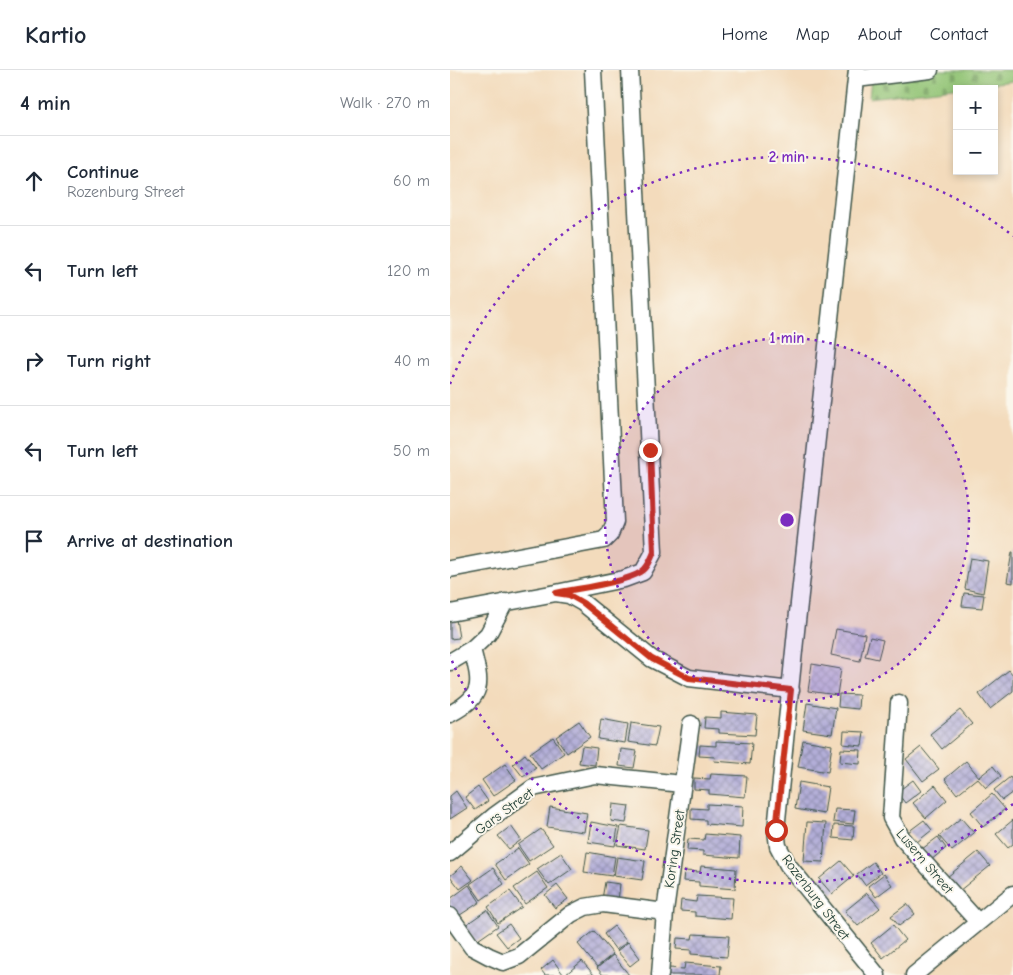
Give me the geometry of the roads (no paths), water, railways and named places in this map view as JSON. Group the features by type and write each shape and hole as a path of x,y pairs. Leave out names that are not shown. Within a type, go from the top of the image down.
{"street":[{"path":"450,569 604,540 610,534 615,522 593,70"},
{"path":"450,613 624,579 643,572 654,552 630,70"},
{"path":"857,74 930,70"},
{"name":"Rozenburg Street","path":"857,74 776,830 778,846 788,865 877,975"},
{"path":"556,593 569,595 583,603 652,659 689,678 791,690"},
{"path":"450,662 472,649 488,634 505,602"},
{"path":"450,714 460,709 475,695 479,679 472,649"},
{"name":"Lusern Street","path":"899,703 891,818 902,838 978,922"},
{"name":"Koring Street","path":"660,975 682,784 692,724"},
{"name":"Gars Street","path":"450,853 494,816 533,788 596,775 682,784"},
{"path":"914,975 1013,894"},
{"path":"450,916 472,947 503,962 519,956 571,914 585,907 603,904 666,912"}]}
